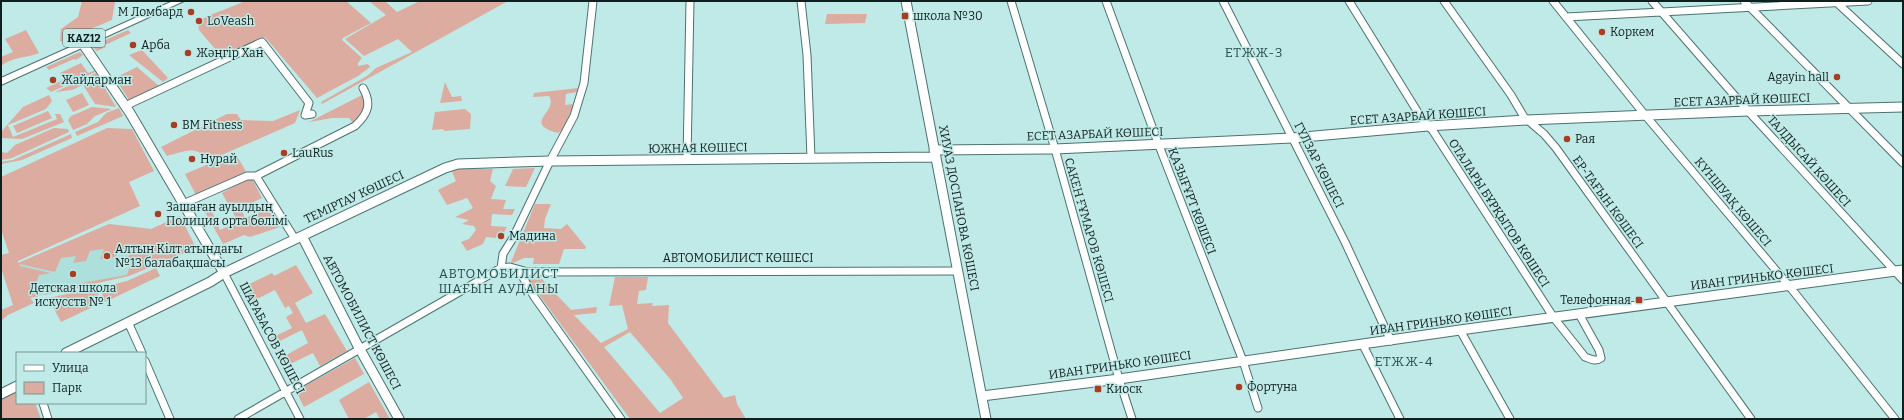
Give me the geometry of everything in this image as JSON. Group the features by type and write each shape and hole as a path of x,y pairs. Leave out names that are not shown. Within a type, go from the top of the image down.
{"main road":[{"name":"KAZ12","path":"1,82 173,2"},
{"name":"KAZ12","path":"1,75 173,2"}],"street":[{"path":"238,419 498,269 503,254 513,238 550,161 574,116 584,83 593,1"},
{"path":"687,160 690,1"},
{"path":"801,1 807,56 810,158"},
{"name":"ХИУАЗ ДОСПАНОВА КӨШЕСІ","path":"906,1 986,419"},
{"name":"САКЕН ҒҰМАРОВ КӨШЕСІ","path":"1011,1 1055,149 1119,379 1132,419"},
{"name":"ҚАЗЫҒҰРТ КӨШЕСІ","path":"1106,1 1158,143 1243,361 1258,408"},
{"name":"ГҮЛЗАР КӨШЕСІ","path":"1223,1 1345,242 1392,341"},
{"name":"ОТАЛАРЫ БҰРҚЫТОВ КӨШЕСІ","path":"1349,1 1422,119 1433,131 1554,318 1585,357 1592,360 1598,360 1600,358 1599,350 1578,314"},
{"name":"ЕР-ТАҒЫН КӨШЕСІ","path":"1444,1 1527,120 1544,134 1556,148 1751,419"},
{"name":"КҮНШУАҚ КӨШЕСІ","path":"1553,1 1645,115 1790,287 1895,419"},
{"name":"ТАЛДЫСАЙ КӨШЕСІ","path":"1652,1 1748,111 1899,271 1903,280"},
{"path":"1744,1 1849,110 1903,163"},
{"path":"1566,16 1868,1"},
{"path":"1835,2 1903,64"},
{"path":"125,106 262,42 309,103 305,115 312,114"},
{"name":"ШАРАБАСОВ КӨШЕСІ","path":"83,44 125,106 224,273 287,391 300,419"},
{"path":"183,204 248,176 256,176 348,130 360,122 367,114 370,103 363,88"},
{"name":"ЕСЕТ АЗАРБАЙ КӨШЕСІ","path":"935,154 1292,138 1428,126 1527,120 1748,111 1849,110 1903,107"},
{"name":"ЮЖНАЯ КӨШЕСІ","path":"462,164 550,161 810,158 935,154"},
{"name":"ТЕМІРТАУ КӨШЕСІ","path":"68,352 299,237 445,168 462,164"},
{"name":"АВТОМОБИЛИСТ КӨШЕСІ","path":"256,176 299,237 399,419"},
{"name":"АВТОМОБИЛИСТ КӨШЕСІ","path":"498,269 510,267 519,271 958,271"},
{"path":"519,271 535,298 621,419"},
{"name":"ИВАН ГРИНЬКО КӨШЕСІ","path":"982,396 1119,379 1392,341 1460,330 1790,287 1899,271"},
{"path":"128,322 142,352"},
{"path":"1460,330 1510,419"},
{"path":"1363,345 1400,419"},
{"path":"146,363 170,419"},
{"path":"1,394 16,386"},
{"path":"42,404 48,419"}],"shaded area":[{"name":"Алтын Кілт атындағы №13 балабақшасы","path":"180,216 196,248 129,276 30,298 19,263 109,224 151,229"}],"green space":[{"path":"82,1 117,1 115,2 112,20 60,42 61,29 78,17"},
{"path":"245,1 346,1 371,23 343,38 342,40 362,58 358,63 358,66 368,64 370,67 358,76 317,98 265,37 221,56 199,30 198,23 206,17"},
{"path":"369,1 385,1 397,12 420,1 508,1 322,104 321,102 367,76 376,68 412,52 398,39 364,56 345,39 386,15"},
{"path":"827,14 867,14 865,23 825,24"},
{"path":"26,30 39,53 14,59 1,66 1,57 13,52 5,39"},
{"path":"128,30 131,33 105,45 106,47 97,51 92,46"},
{"path":"142,50 168,78 163,82 129,55"},
{"path":"80,52 83,55 76,60 74,59 49,70 46,67"},
{"path":"81,63 88,73 96,70 95,72 51,92 46,88 65,79 60,73"},
{"path":"137,67 159,86 129,100 115,78"},
{"path":"96,73 116,107 95,104 83,85 72,90 55,92"},
{"path":"445,82 452,97 461,96 462,101 440,103"},
{"path":"578,88 577,92 566,94 565,105 574,104 563,130 558,133 547,129 542,125 543,117 551,102 549,96 533,97 534,93"},
{"path":"82,93 89,105 73,112 66,100"},
{"path":"49,95 52,101 46,109 8,125 13,137 57,119 55,114 60,114 64,122 22,139 1,138 1,132 23,107"},
{"path":"362,95 366,105 359,119 353,123 349,118 332,118 309,122"},
{"path":"92,107 112,109 95,116 87,124 73,130 68,120 71,116"},
{"path":"119,108 123,116 77,136 75,132 98,122 106,113"},
{"path":"465,109 471,114 470,129 444,131 443,129 432,130 435,112"},
{"path":"300,110 295,123 208,161 199,152 194,151 184,151 167,156 161,147 227,114 237,114 241,120 273,121"},
{"path":"48,111 52,118 17,133 13,126"},
{"path":"54,128 68,129 69,132 12,158 1,160 1,152 7,153 15,145"},
{"path":"107,128 132,129 154,171 129,182 140,206 18,261 18,263 109,224 151,229 180,216 196,248 129,276 44,295 47,291 53,288 127,275 132,260 127,261 132,248 118,250 115,257 100,259 104,249 90,251 86,261 73,263 76,256 61,258 55,272 19,264 20,266 51,273 39,275 35,286 40,287 39,296 30,298 34,303 8,315 1,321 1,310 13,305 1,268 1,255 9,253 1,229 1,177"},
{"path":"71,134 72,138 22,160 1,164 1,162 13,160"},
{"path":"235,153 247,173 196,195 185,174"},
{"path":"535,168 526,187 505,186 513,169"},
{"path":"457,169 493,169 490,181 496,186 491,199 506,200 503,209 515,209 512,215 492,214 491,226 507,227 503,234 498,234 496,238 486,237 483,244 467,251 461,242 469,239 476,230 474,226 462,224 469,220 455,217 473,208 467,198 447,205 438,190 456,181 452,172"},
{"path":"249,178 252,178 262,198 241,208 245,218 268,209 280,227 250,237 244,235 223,244 205,212 211,209 220,230 238,222 222,193"},
{"path":"535,204 551,204 545,219 544,228 561,229 567,224 586,247 585,249 564,249 559,264 533,264 534,258 524,258 513,263 511,262"},
{"path":"296,265 313,293 295,303 306,323 325,314 347,351 320,366 313,353 284,367 279,359 308,343 302,330 272,345 269,339 292,328 286,317 293,313 289,306 285,308 275,290 249,303 241,288 272,273 274,276"},
{"path":"156,268 160,276 105,302 100,288 127,281"},
{"path":"534,275 542,279 571,310 597,307 596,313 574,315 601,343 628,329 622,305 609,306 615,277 648,277 646,290 639,291 637,304 653,303 652,306 669,305 668,323 724,398 735,395 737,404 746,419 630,419 528,278","holes":["630,332 671,380 683,398 660,413 604,347"]},
{"path":"96,288 101,303 61,322 48,298"},
{"path":"355,358 364,374 304,407 296,391"},
{"path":"369,382 390,419 380,419 376,412 364,419 349,419 339,400"},
{"path":"16,392 16,404 35,404 41,419 1,419 1,399"}],"place":[{"name":"М Ломбард","path":"191,12"},
{"name":"школа №30","path":"905,16"},
{"name":"LoVeash","path":"199,21"},
{"name":"Коркем","path":"1602,32"},
{"name":"Арба","path":"133,45"},
{"name":"Жәңгір Хан","path":"188,53"},
{"name":"Agayin hall","path":"1837,77"},
{"name":"Жайдарман","path":"53,80"},
{"name":"BM Fitness","path":"174,125"},
{"name":"Рая","path":"1567,139"},
{"name":"LauRus","path":"284,153"},
{"name":"Нурай","path":"192,159"},
{"name":"Зашаған ауылдың Полиция орта бөлімі","path":"158,214"},
{"name":"Мадина","path":"501,236"},
{"name":"Алтын Кілт атындағы №13 балабақшасы","path":"107,256"},
{"name":"Детская школа искусств № 1","path":"73,274"},
{"name":"Телефонная","path":"1639,300"},
{"name":"Фортуна","path":"1239,387"},
{"name":"Киоск","path":"1098,389"}],"district":[{"name":"ЕТЖЖ-3","path":"1254,52"},
{"name":"АВТОМОБИЛИСТ ШАҒЫН АУДАНЫ","path":"499,280"},
{"name":"ЕТЖЖ-4","path":"1404,361"}]}
